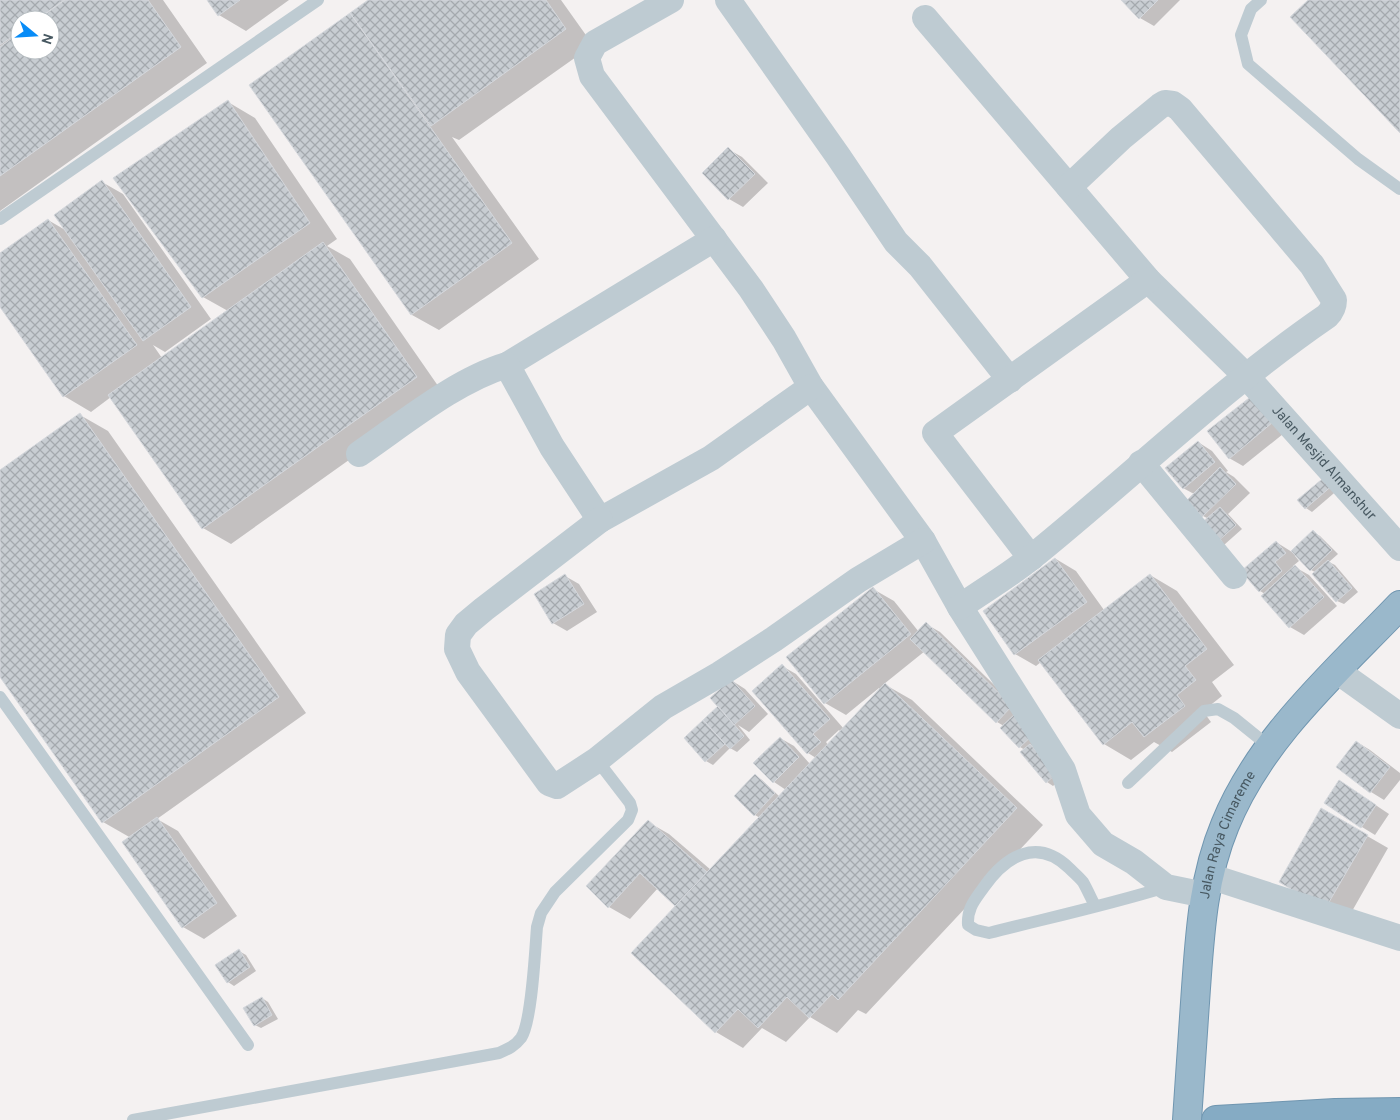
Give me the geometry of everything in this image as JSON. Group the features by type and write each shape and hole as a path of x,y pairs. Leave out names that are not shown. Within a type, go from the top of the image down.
{"highway":[{"name":"Jalan Raya Cimareme","path":"1187,1120 1199,934 1207,885 1225,825 1238,797 1270,747 1337,671 1400,606"},
{"path":"1216,1120 1335,1113 1400,1112"}],"street":[{"path":"671,0 595,43 587,58 592,76 751,288 812,387 923,541 960,607 1063,770 1078,815 1103,844 1134,862 1166,887 1207,885 1400,938"},
{"path":"728,0 896,242 920,266 1010,380"},
{"name":"Jalan Mesjid Almanshur","path":"925,18 1148,280 1247,377 1400,548"},
{"path":"960,607 1031,558 1141,463 1292,340 1327,316 1332,308 1334,300 1312,265 1180,109 1173,104 1165,103 1121,138 1069,187"},
{"path":"359,454 462,384 487,370 507,365 714,239"},
{"path":"1031,558 935,433 1148,280"},
{"path":"507,365 552,447 600,520"},
{"path":"812,387 711,458 600,520 466,624 458,634 457,649 468,672 549,783 557,786 597,760 663,707 720,674 858,580 923,541"},
{"path":"1141,463 1234,576"},
{"path":"1337,671 1400,716"}],"lane":[{"path":"0,219 318,0"},
{"path":"1261,0 1251,9 1241,35 1248,64 1358,159 1400,189"},
{"path":"0,697 248,1045"},
{"path":"1128,783 1204,711 1218,709 1234,718 1270,747"},
{"path":"132,1120 499,1053 512,1048 522,1037 528,1018 537,927 541,913 563,883 631,815 630,804 597,760"},
{"path":"1094,906 1082,881 1059,858 1039,851 1018,855 994,873 972,904 967,914 968,924 976,930 989,933 1094,906 1120,902 1166,887"}],"building":[{"path":"0,0 64,0 50,10 10,10 10,38 0,45"},
{"path":"65,0 148,0 181,47 0,176 0,47 10,40 10,60 60,60 60,10 51,10"},
{"path":"207,0 240,0 218,16"},
{"path":"368,0 546,0 566,29 431,126 350,13"},
{"path":"1121,0 1158,0 1139,19"},
{"path":"1308,0 1400,0 1400,133 1290,17"},
{"path":"350,13 512,243 411,315 249,85"},
{"path":"228,100 310,223 202,298 113,178"},
{"path":"728,147 755,174 728,200 702,173"},
{"path":"102,180 191,307 143,341 54,215"},
{"path":"48,219 137,345 63,397 0,307 0,253"},
{"path":"323,242 417,377 202,529 108,395"},
{"path":"1258,391 1279,417 1229,459 1207,431"},
{"path":"80,413 279,697 102,823 0,677 0,470"},
{"path":"1198,441 1215,462 1183,489 1165,468"},
{"path":"1220,467 1236,484 1202,517 1187,500"},
{"path":"1327,475 1334,484 1305,509 1297,500"},
{"path":"1220,507 1236,525 1216,543 1200,524"},
{"path":"1313,530 1332,550 1310,571 1291,551"},
{"path":"1276,541 1286,553 1275,562 1282,571 1259,592 1241,571"},
{"path":"1055,558 1087,602 1014,655 983,611"},
{"path":"1328,560 1352,588 1336,602 1312,574"},
{"path":"1295,565 1324,597 1289,628 1261,596"},
{"path":"565,574 584,604 552,624 534,594"},
{"path":"1150,574 1207,649 1185,666 1196,680 1177,695 1185,706 1144,737 1132,722 1103,745 1038,660"},
{"path":"873,587 911,634 824,704 786,657"},
{"path":"926,622 1012,706 996,723 910,639"},
{"path":"782,664 830,719 813,734 821,742 807,754 752,691"},
{"path":"731,679 755,706 734,725 710,698"},
{"path":"885,683 1017,808 838,1000 832,994 809,1018 787,997 758,1028 738,1009 715,1033 631,953"},
{"path":"718,706 744,736 730,749 703,720"},
{"path":"1017,712 1036,732 1019,748 1000,728"},
{"path":"703,720 725,744 705,762 684,738"},
{"path":"780,737 799,757 773,783 753,763"},
{"path":"1356,741 1390,767 1370,793 1336,767"},
{"path":"1030,744 1056,774 1046,783 1020,752"},
{"path":"755,774 775,793 754,816 734,796"},
{"path":"1339,780 1376,805 1361,828 1324,803"},
{"path":"1321,808 1368,835 1325,909 1279,882"},
{"path":"157,817 217,903 182,928 122,842"},
{"path":"648,820 707,872 675,906 640,873 608,908 586,886"},
{"path":"239,949 250,967 227,983 215,965"},
{"path":"262,997 272,1015 254,1026 243,1008"}]}
